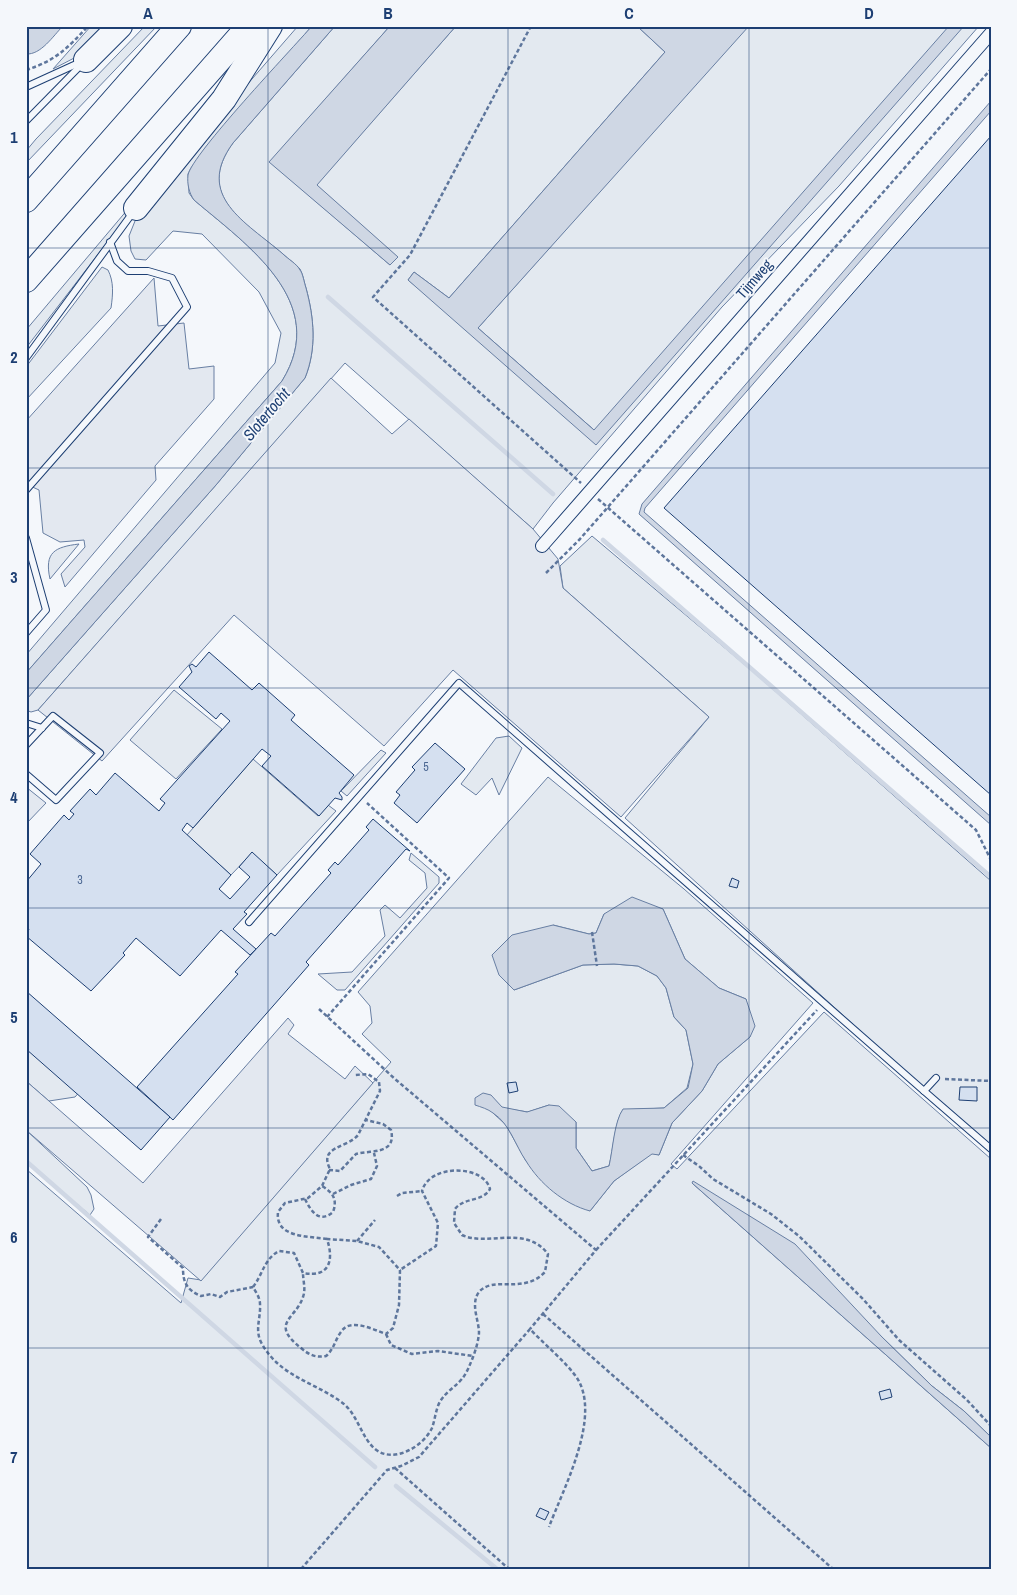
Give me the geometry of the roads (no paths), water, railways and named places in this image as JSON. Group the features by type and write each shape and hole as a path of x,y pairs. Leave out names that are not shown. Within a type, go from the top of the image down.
{"highway":[{"path":"86,60 120,26"},
{"path":"26,200 179,26"},
{"path":"26,280 249,26"},
{"path":"136,208 224,99 270,26"}],"street":[{"name":"Tijmweg","path":"542,546 991,33"}],"lane":[{"path":"26,87 86,60"},
{"path":"28,118 86,60"},
{"path":"26,358 136,208"},
{"path":"26,490 187,307 172,278 148,271 128,271 117,261 110,242"},
{"path":"26,538 46,610 26,633"},
{"path":"249,922 358,795 460,683 991,1149"},
{"path":"26,745 53,716 100,753 56,800 26,774"},
{"path":"26,724 42,728"},
{"path":"924,1090 936,1078"}],"water":[{"path":"26,26 63,26 42,48 26,54"},
{"name":"Slotertocht","path":"312,26 335,26 233,143 222,162 219,178 222,193 241,219 295,264 302,274 309,299 313,333 311,356 305,378 216,485 26,700 26,673 282,381 294,352 296,326 290,301 276,278 258,256 194,200 188,185 188,175 206,146"},
{"path":"390,26 456,26 317,185 398,257 390,265 269,162"},
{"path":"637,26 749,26 478,328 594,430 949,26 964,26 596,445 408,280 414,272 449,298 665,52"},
{"path":"991,101 991,111 645,508 644,512 991,817 991,825 639,514 642,504"},
{"path":"632,897 663,909 685,959 719,988 746,999 755,1026 750,1037 718,1064 702,1091 672,1123 659,1155 652,1154 614,1181 590,1211 562,1198 538,1178 522,1155 504,1123 491,1112 475,1105 475,1098 483,1093 491,1095 502,1107 527,1112 549,1105 559,1106 576,1122 576,1148 592,1171 609,1166 616,1128 623,1109 664,1108 688,1088 693,1064 686,1030 674,1017 666,988 657,976 638,966 614,964 583,965 514,990 499,975 492,955 512,935 553,925 589,934 596,933 604,914"},
{"path":"693,1181 795,1244 882,1337 932,1386 964,1411 991,1437 991,1448 692,1183"}],"waterway":[{"path":"328,297 553,494"},
{"path":"603,540 991,877"},
{"path":"26,1161 375,1467"},
{"path":"396,1486 497,1569"}]}
